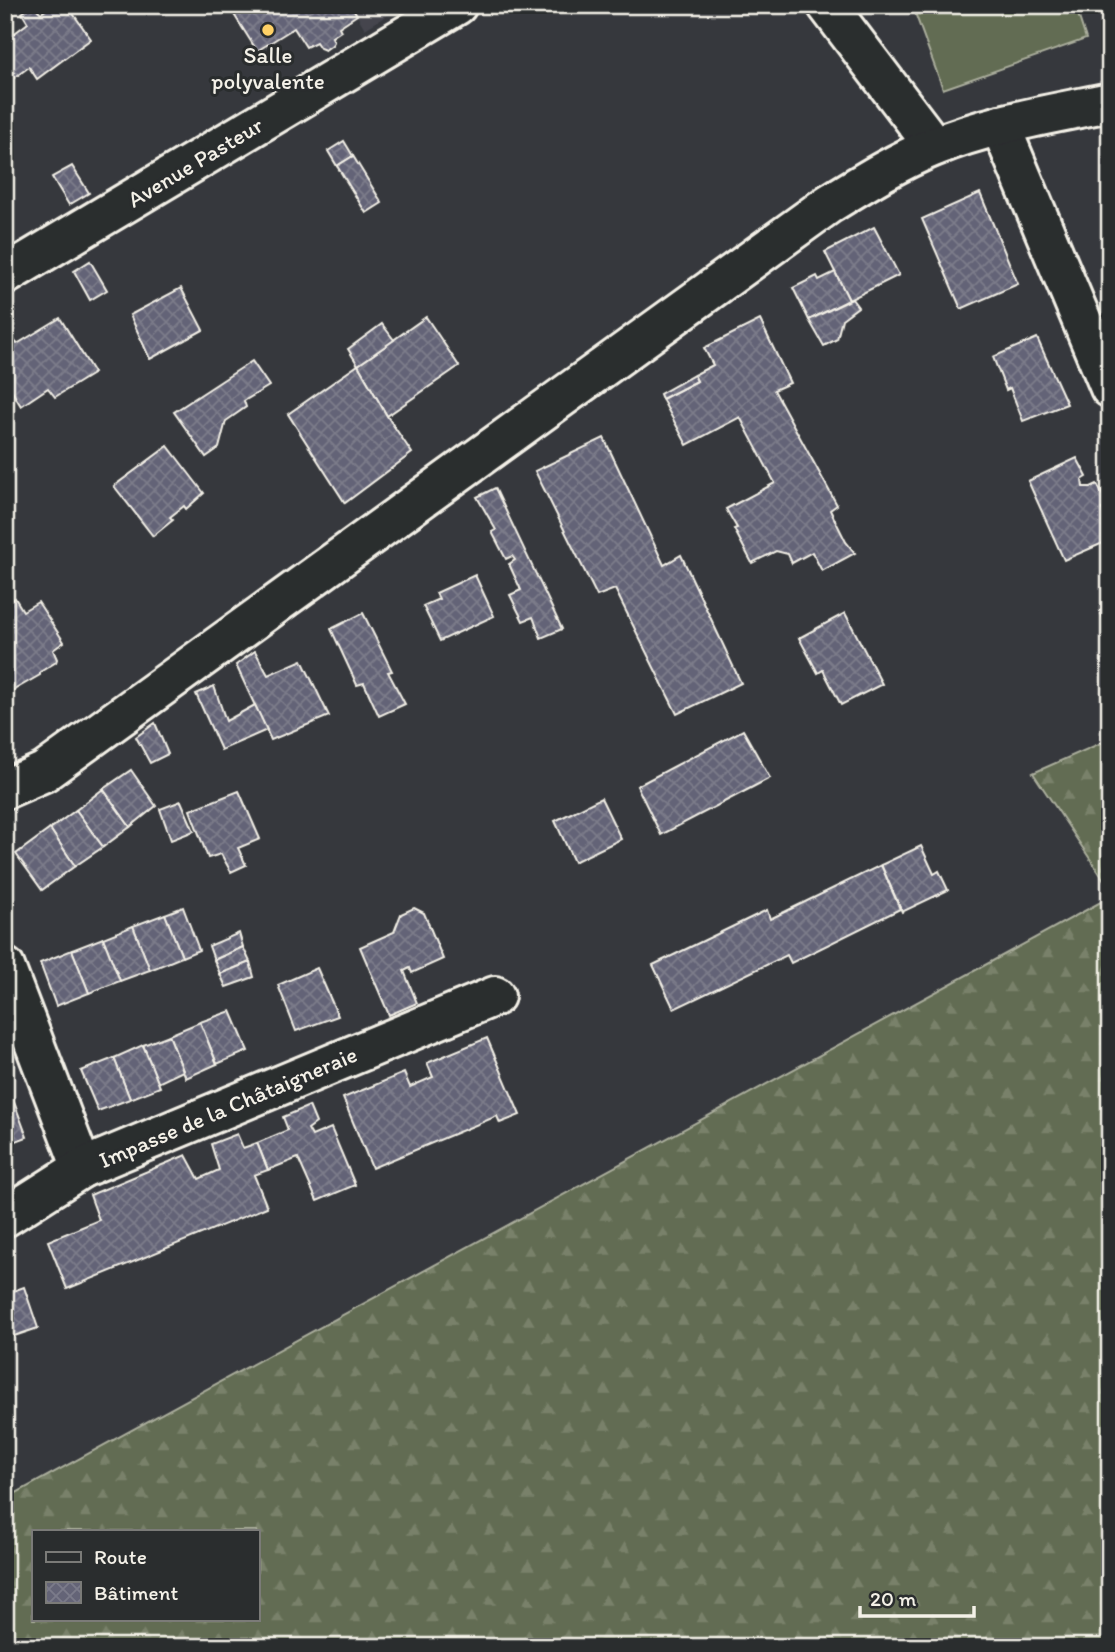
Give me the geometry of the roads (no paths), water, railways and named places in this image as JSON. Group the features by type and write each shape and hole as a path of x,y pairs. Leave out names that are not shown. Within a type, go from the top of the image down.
{"street":[{"name":"Avenue Pasteur","path":"5,275 457,5"},
{"path":"827,5 934,146"},
{"path":"5,789 44,772 829,204 887,168 934,146 1000,125 1110,102"},
{"path":"1000,125 1110,388"},
{"name":"Impasse de la Châtaigneraie","path":"5,967 82,1168 495,996"},
{"path":"5,1217 82,1168"}],"place":[{"name":"Salle polyvalente","path":"268,30"}]}
